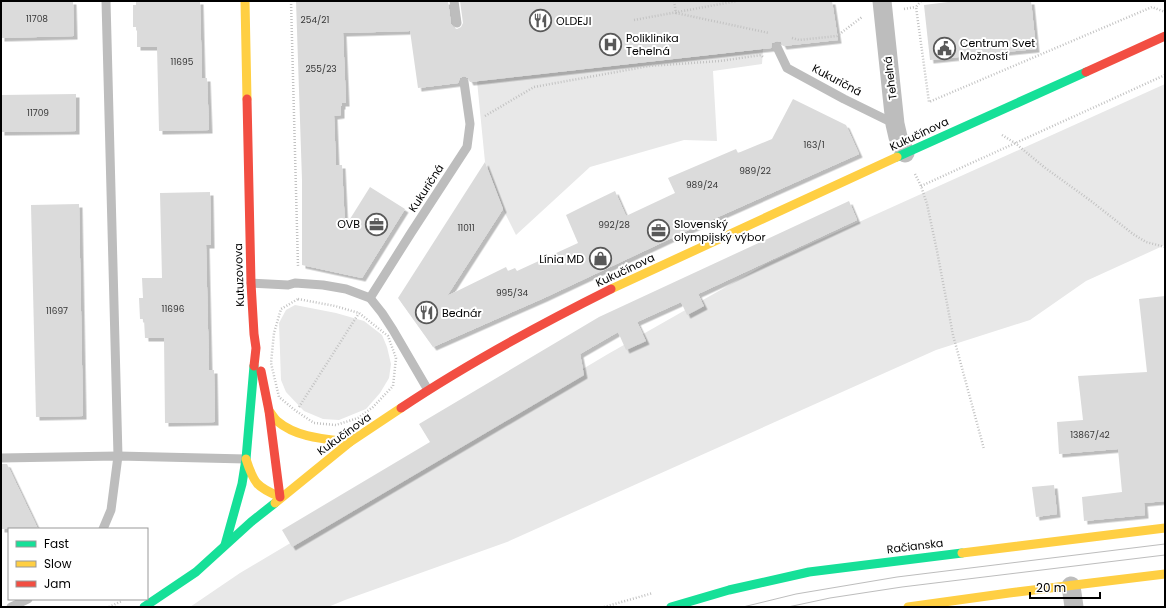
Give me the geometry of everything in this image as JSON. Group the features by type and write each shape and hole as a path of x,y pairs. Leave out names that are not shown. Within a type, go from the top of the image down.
{"street":[{"name":"Kutuzovova","path":"225,544 242,484 246,459 256,348 250,283 245,1"},
{"name":"Tehelná","path":"886,5 886,43 895,124 898,137 905,154"},
{"name":"Kukučínova","path":"144,607 196,572 225,544 280,497 350,442 428,390 490,354 611,289 1165,36"},
{"path":"256,348 269,411 280,497"},
{"path":"269,411 287,428 302,435 312,438 350,442"},
{"path":"246,459 251,476 255,483 259,487 280,497"},
{"name":"Račianska","path":"671,607 729,590 809,572 1165,528"},
{"path":"908,607 1165,574"},
{"path":"1071,586 1074,607"}],"lane":[{"path":"103,528 111,510 118,456 106,1"},
{"path":"454,1 457,23"},
{"path":"777,47 787,68"},
{"name":"Kukuričná","path":"787,68 844,99 895,124"},
{"name":"Kukuričná","path":"370,298 410,233 467,147 470,124 464,82"},
{"path":"250,283 323,285 346,289 370,298 393,330 428,390"},
{"path":"1,458 118,456 246,459"},
{"path":"11,607 26,600"}],"path":[{"path":"290,1 298,266"},
{"path":"674,1 676,13"},
{"path":"634,20 737,1"},
{"path":"921,1 916,7 929,102 1152,7 1165,13"},
{"path":"676,13 776,34"},
{"path":"791,38 799,40 837,36"},
{"path":"470,124 534,87 649,66 720,61 761,55 787,68"},
{"path":"921,186 1165,75"},
{"path":"987,116 994,130 1014,143 1044,167 1081,193 1133,234 1146,242 1165,248"},
{"path":"905,154 921,186 927,204 953,336 984,449"},
{"path":"298,299 335,306 359,313 388,336 396,358 392,386 373,407 358,418 336,425 314,422 296,411 279,397 271,364 274,333 281,309 298,299"},
{"path":"296,411 359,313"},
{"path":"109,607 125,600"}],"shaded area":[{"path":"763,49 762,64 713,71 717,141 684,140 590,167 516,235 503,209 485,162 477,81"},
{"path":"1165,84 1165,245 1086,281 1030,320 936,350 507,542 328,607 190,607 240,573 608,354 766,264"},
{"path":"295,305 336,313 364,321 382,335 387,347 391,364 389,378 380,393 366,409 339,420 323,419 304,411 286,392 281,380 279,323 286,310"}],"building":[{"path":"1,1 73,1 74,36 1,38"},
{"path":"136,1 200,1 202,78 207,78 209,130 159,131 157,47 137,47 137,27 133,27 133,5 136,5"},
{"name":"Poliklinika Tehelná","path":"296,1 448,1 451,24 457,29 461,27 463,23 460,1 832,1 838,40 783,46 781,42 777,41 772,43 771,48 470,82 468,78 464,76 460,78 458,83 418,88 410,31 343,33 346,103 342,103 341,115 334,116 336,165 342,165 345,227 370,187 405,209 362,278 302,265 302,180"},
{"path":"956,1 1031,1 1036,49 930,60 924,5"},
{"path":"76,94 76,131 1,132 1,95"},
{"path":"793,99 846,125 859,154 433,347 398,298 485,162 503,209 447,296 506,267 508,271 515,268 517,271 578,243 566,215 588,204 615,191 626,216 675,193 668,178 736,149 738,153 772,139"},
{"path":"210,192 211,245 206,245 209,370 214,370 215,422 165,423 164,338 145,338 144,319 140,319 139,298 143,298 142,278 162,278 160,193"},
{"path":"849,201 857,220 698,294 704,306 687,315 681,302 637,322 646,341 626,350 618,332 580,354 584,375 292,547 282,530 430,442 419,424 599,317"},
{"path":"79,204 83,416 36,417 31,205"},
{"path":"1165,296 1165,501 1144,503 1145,515 1084,521 1082,497 1122,492 1118,449 1059,454 1057,422 1083,420 1078,376 1147,372 1139,299"},
{"path":"1,464 7,464 38,528 1,529"},
{"path":"1054,485 1057,514 1036,517 1032,487"}],"tram line":[{"path":"743,607 796,594 897,577 1165,544"},
{"path":"788,607 830,598 902,587 1165,555"}],"traffic: fast":[{"path":"897,157 1086,72"},
{"path":"225,545 242,484 246,459 254,366"},
{"path":"144,607 196,572 251,522 275,503"},
{"path":"671,607 729,590 809,572 962,553"}],"traffic: slow":[{"path":"245,1 247,99"},
{"path":"611,289 897,157"},
{"path":"275,503 350,442 401,408"},
{"path":"269,411 277,421 293,431 312,437 350,442"},
{"path":"246,459 251,474 257,484 280,497"},
{"path":"962,553 1165,528"},
{"path":"908,607 1165,574"}],"traffic: jam":[{"path":"1086,72 1165,36"},
{"path":"247,99 251,283 256,348 254,366"},
{"path":"401,408 452,375 504,345 611,289"},
{"path":"261,371 269,411 280,497"}],"place":[{"name":"OLDEJI","path":"541,21"},
{"name":"Poliklinika Tehelná","path":"610,44"},
{"name":"Centrum Svet Možností","path":"945,49"},
{"name":"OVB","path":"376,224"},
{"name":"Slovenský olympijský výbor","path":"659,230"},
{"name":"Línia MD","path":"600,259"},
{"name":"Bednár","path":"426,313"}]}
